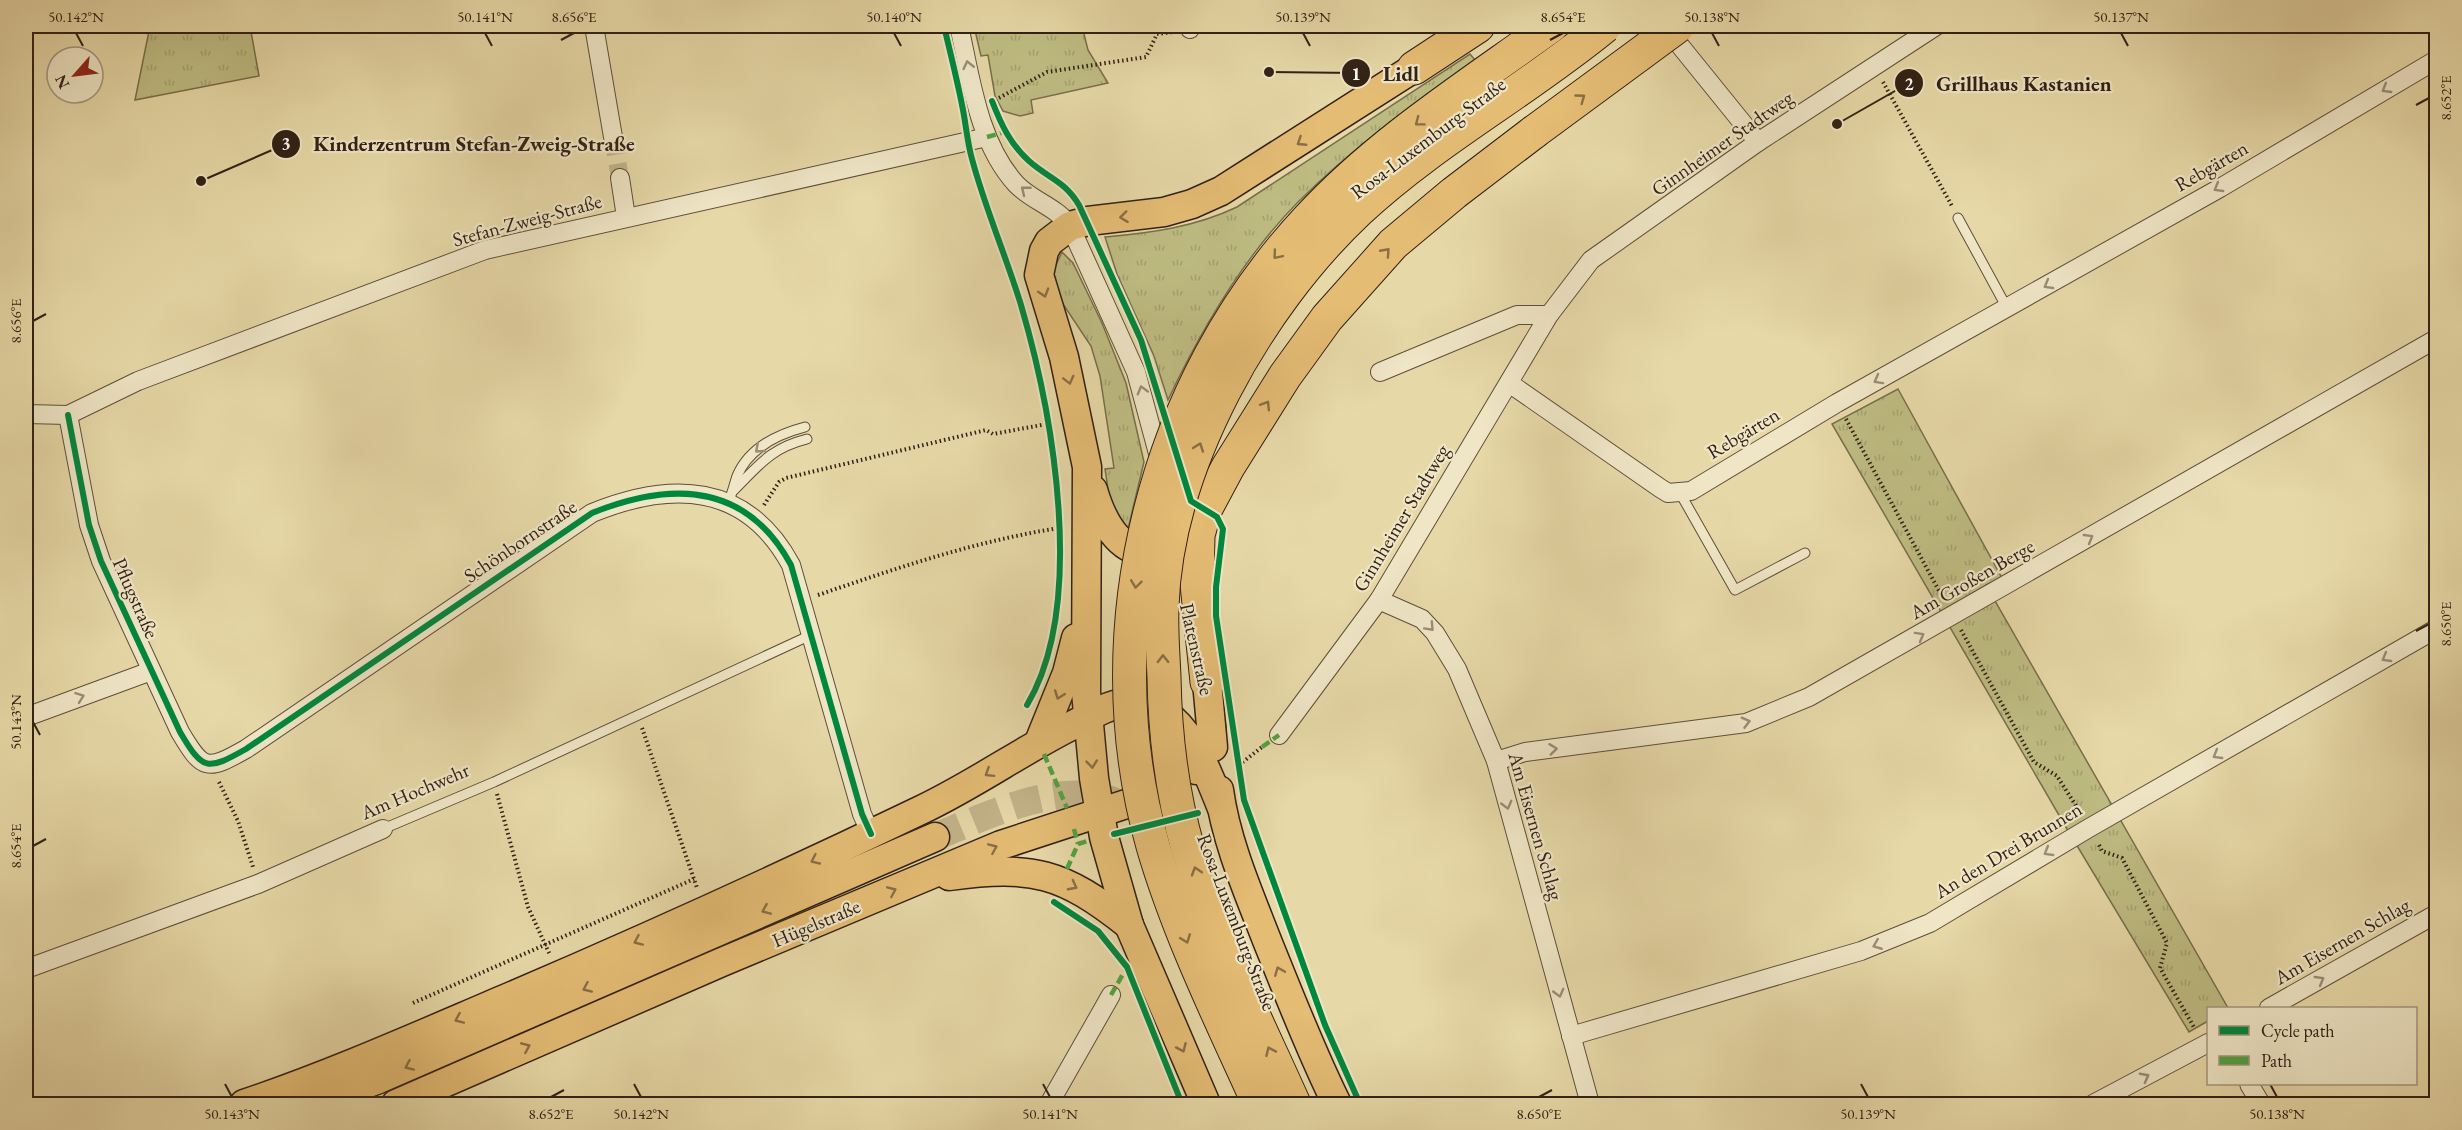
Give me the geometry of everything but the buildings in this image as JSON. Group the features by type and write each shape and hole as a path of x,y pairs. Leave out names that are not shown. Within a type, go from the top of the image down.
{"highway":[{"name":"Rosa-Luxemburg-Straße","path":"1259,1104 1188,945 1167,889 1153,843 1139,777 1132,709 1134,607 1141,553 1157,484 1197,379 1228,324 1262,274 1307,220 1378,153 1551,26"},
{"name":"Rosa-Luxemburg-Straße","path":"1294,1104 1218,932 1197,876 1181,820 1171,768 1164,706 1162,604 1171,543 1185,486 1204,434 1252,341 1280,299 1323,246 1395,178 1572,53 1605,26"},
{"path":"1207,682 1197,584 1187,542 1228,467 1285,376 1327,318 1393,244 1454,193 1678,26"},
{"path":"1414,68 1472,29"}],"main road":[{"path":"1187,542 1160,553 1123,544 1112,535 1098,505 1087,467 1064,357 1039,275 1044,251 1049,242 1070,226 1088,221 1164,212 1221,192 1414,68"},
{"path":"1087,467 1087,717 1099,811 1128,925 1206,1104"},
{"path":"1039,742 1067,673 1086,598"},
{"name":"Platenstraße","path":"1207,682 1221,807 1248,892 1301,1025 1336,1104"},
{"path":"244,1104 345,1067 553,979 871,834 958,792 1039,742 1110,706 1127,703 1152,706 1170,717 1183,729 1201,760 1221,807"},
{"name":"Hügelstraße","path":"396,1104 1001,845 1174,788 1191,776 1201,760 1211,728"},
{"path":"312,1104 379,1079 936,837"},
{"path":"920,879 976,872 1042,875 1063,880 1128,925"}],"street":[{"path":"594,26 613,137"},
{"path":"959,26 984,102 987,137 1016,184 1060,215 1070,226 1136,372 1187,542"},
{"path":"1664,26 1758,142"},
{"name":"Ginnheimer Stadtweg","path":"1279,735 1379,600 1549,315 1591,260 1758,142 1936,26"},
{"name":"Rebgärten","path":"1680,493 1690,491 1837,403 2007,308 2436,60"},
{"name":"Stefan-Zweig-Straße","path":"26,414 68,415 138,381 485,250 987,137"},
{"path":"620,178 626,217"},
{"path":"1380,372 1517,315 1549,315"},
{"name":"Am Großen Berge","path":"1496,761 1525,752 1746,723 1809,697 2436,339"},
{"path":"1509,383 1660,488 1680,493"},
{"name":"Pflugstraße","path":"68,415 89,525 101,561 193,754 216,764"},
{"name":"Schönbornstraße","path":"216,764 246,748 592,513 645,495 685,492 730,497 755,518 781,546 798,581 862,814 871,834"},
{"name":"Am Eisernen Schlag","path":"1379,600 1422,619 1436,633 1457,669 1496,761 1590,1104"},
{"name":"An den Drei Brunnen","path":"1571,1036 1871,948 1930,923 2089,828 2436,629"},
{"path":"26,717 152,671"},
{"name":"Am Hochwehr","path":"26,969 258,884 383,829"},
{"name":"Am Eisernen Schlag","path":"2271,1007 2436,914"},
{"path":"1049,1104 1111,995"},
{"path":"2093,1104 2207,1044"},
{"path":"2250,1085 2261,1104"}],"lane":[{"path":"1958,218 2007,308"},
{"path":"730,497 737,476 755,452 776,437 805,427"},
{"path":"730,497 766,456 786,445 807,439"},
{"path":"1680,493 1735,590 1804,553"},
{"name":"Am Hochwehr","path":"383,829 494,782 813,634"}],"path":[{"path":"984,102 1047,72 1146,57 1157,34 1190,27"},
{"path":"1874,67 1958,218"},
{"path":"755,518 779,482 786,478 986,430 993,434 1047,424"},
{"path":"803,600 910,564 1019,533 1059,528"},
{"path":"638,716 696,885"},
{"path":"1239,765 1262,747"},
{"path":"216,764 247,849"},
{"path":"494,782 528,907 548,950"},
{"path":"2089,828 2102,851 2122,858 2167,943 2160,968 2187,1015"},
{"path":"413,1002 694,879"}],"green space":[{"path":"150,26 250,26 259,76 135,100"},
{"path":"974,26 1082,26 1088,50 1108,83 1031,100 1033,113 1020,116 1003,111 995,96 988,55 981,56"},
{"path":"1470,54 1475,60 1361,145 1319,182 1278,224 1241,271 1209,321 1168,400 1154,356 1117,274 1105,237 1172,228 1205,220 1237,207"},
{"path":"1062,252 1073,263 1102,323 1126,383 1144,462 1127,533 1110,502 1105,469 1114,468 1100,376 1091,346 1053,289 1054,269"},
{"path":"1898,389 2002,578 1986,585 2227,1007 2207,1007 2207,1022 2189,1032 2067,829 1832,424"}],"tunnel":[{"path":"613,137 620,178"},
{"path":"935,837 1002,810 1051,797 1075,794 1098,797 1120,804"}],"marked path":[{"path":"987,137 1005,132"},
{"path":"1262,747 1279,735"},
{"path":"1044,754 1067,808"},
{"path":"1074,829 1078,844"},
{"path":"1067,869 1078,844 1091,840"},
{"path":"1111,995 1127,967"}],"cycle path":[{"path":"944,26 972,159 1021,305 1033,349 1053,453 1060,563 1056,615 1045,663 1027,705"},
{"path":"992,101 1016,148 1036,167 1068,190 1079,205 1141,340 1191,501 1217,517 1223,529 1216,587 1216,616 1244,800 1325,1025 1360,1104"},
{"path":"68,415 89,525 101,561 180,732 201,760 214,764 246,749 592,513 650,496 678,494 704,496 729,504 752,517 773,538 791,565 862,814 871,834"},
{"path":"1114,834 1198,813"},
{"path":"1054,902 1098,931 1127,967 1182,1104"}],"place":[{"name":"Lidl","path":"1269,72"},
{"name":"Grillhaus Kastanien","path":"1837,124"},
{"name":"Kinderzentrum Stefan-Zweig-Straße","path":"201,181"}]}
